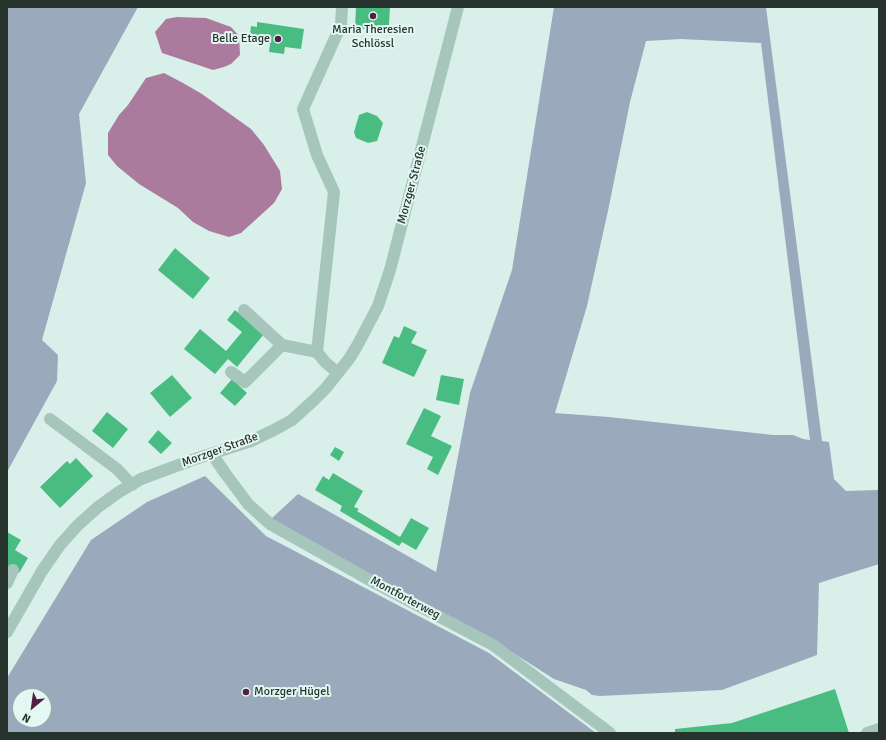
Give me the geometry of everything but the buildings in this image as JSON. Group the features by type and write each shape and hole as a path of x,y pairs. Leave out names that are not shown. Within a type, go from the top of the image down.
{"street":[{"path":"317,352 334,192 317,155 303,109 341,25 342,7"},
{"name":"Morzger Straße","path":"7,632 42,571 60,545 76,526 97,508 119,492 142,479 160,471 251,441 292,420 326,388 349,359 378,306 387,277 421,153 458,7"},
{"path":"244,310 282,345 317,352 325,362 338,373"},
{"path":"231,372 245,382 282,345"},
{"path":"50,419 117,469 132,484"},
{"name":"Montforterweg","path":"212,454 248,504 270,524 375,583 494,644 610,733"},
{"path":"7,582 13,570"},
{"path":"868,733 879,729"}],"shaded area":[{"path":"7,7 138,7 79,114 86,183 42,340 58,355 57,381 7,472"},
{"path":"554,7 766,7 822,441 829,442 834,479 846,491 879,490 879,564 819,583 817,655 722,690 600,696 592,695 586,690 554,679 510,651 341,561 271,519 298,494 436,572 470,393 512,270","holes":["681,39 761,43 810,440 793,435 773,435 609,417 555,413 587,306 630,102 646,41"]},
{"path":"177,17 206,18 231,27 239,36 240,55 231,64 213,70 162,53 155,32 166,19"},
{"path":"164,73 202,94 251,129 264,145 280,171 282,189 274,203 241,233 229,237 209,231 193,222 178,208 139,184 117,166 108,155 108,133 119,115 128,105 146,78"},
{"path":"205,476 266,536 489,653 596,733 7,733 7,678 91,540 147,502"}],"place":[{"name":"Maria Theresien Schlössl","path":"373,16"},
{"name":"Belle Etage","path":"278,39"},
{"name":"Morzger Hügel","path":"246,692"}]}
